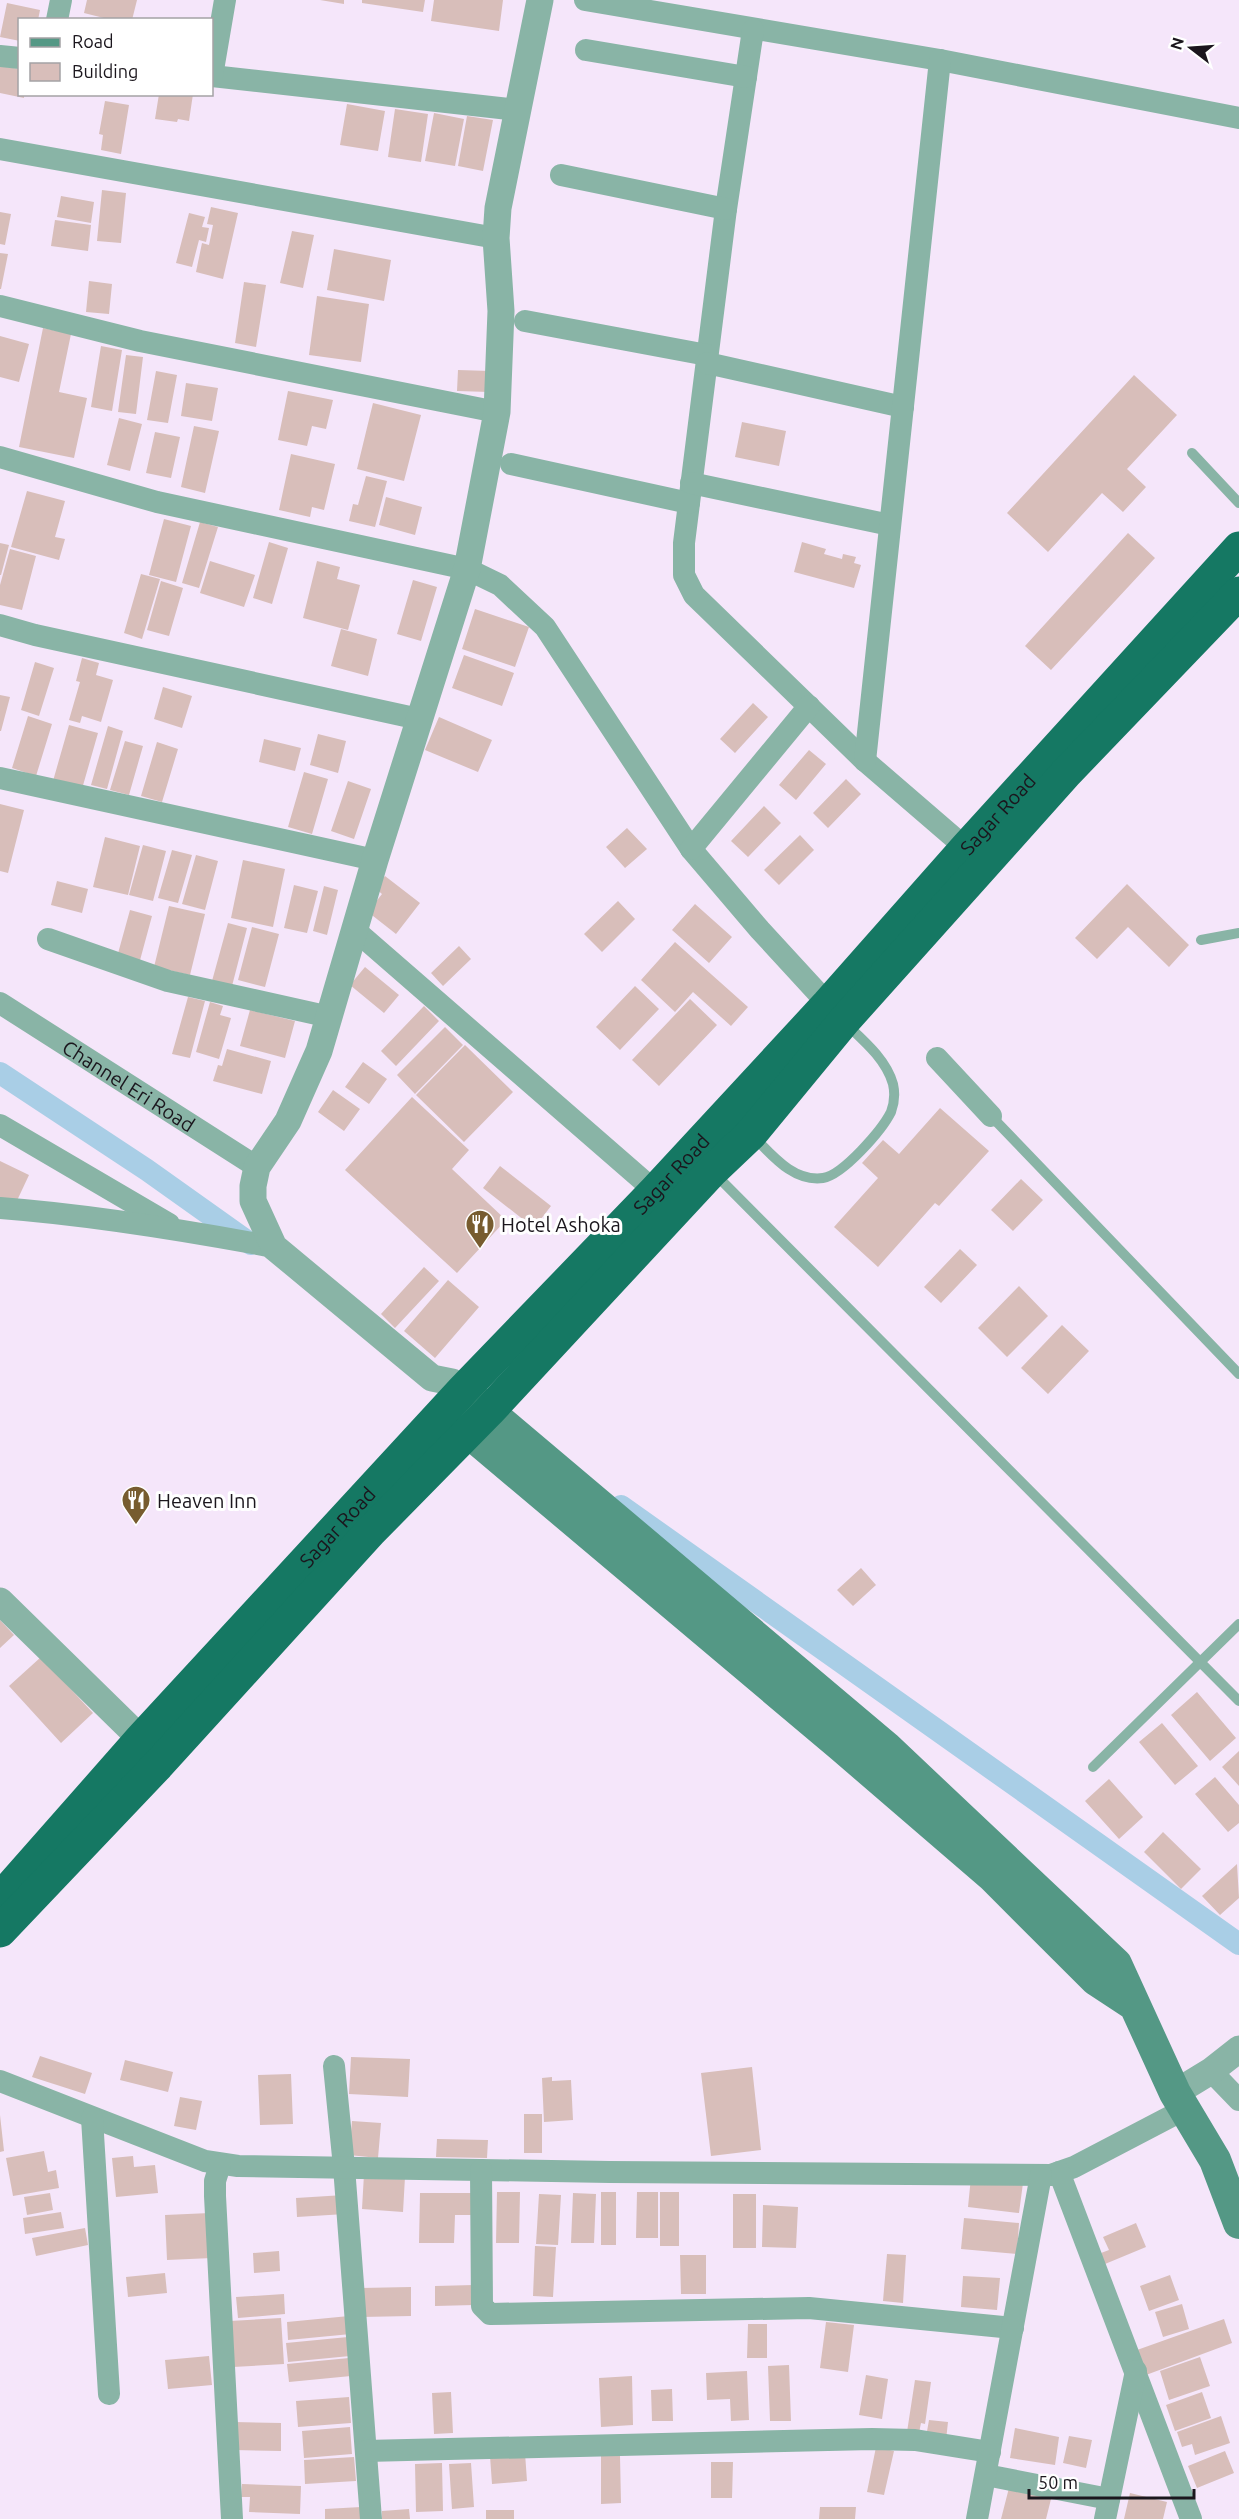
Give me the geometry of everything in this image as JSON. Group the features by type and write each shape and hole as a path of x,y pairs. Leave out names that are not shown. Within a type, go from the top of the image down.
{"highway":[{"name":"Sagar Road","path":"836,1013 966,848 1239,548"},
{"name":"Sagar Road","path":"0,1899 141,1739 466,1411 739,1123 836,1013 1239,593"},
{"name":"Sagar Road","path":"0,1931 158,1765 371,1531 466,1411 655,1191 702,1161"}],"main road":[{"path":"466,1411 886,1747 1116,1964 1180,2101 1215,2160 1239,2223"}],"street":[{"path":"57,18 61,0"},
{"path":"213,70 225,0"},
{"path":"466,1411 433,1395 432,1378 274,1247 253,1201 253,1186 257,1167 288,1120 320,1051 375,860 467,569 496,412 501,311 496,238 498,208 540,0"},
{"path":"585,0 940,60 1239,118"},
{"path":"753,30 726,209 690,493 684,543 684,575 694,595 865,760 966,848"},
{"path":"586,50 746,77"},
{"path":"0,56 18,58"},
{"path":"865,760 940,60"},
{"path":"213,76 518,110"},
{"path":"0,149 496,238"},
{"path":"561,175 726,209"},
{"path":"0,306 140,341 496,412"},
{"path":"525,321 707,359 903,407"},
{"path":"0,457 157,502 467,569 500,585 545,627 691,849 760,930 836,1013"},
{"path":"512,464 890,525"},
{"path":"0,625 36,635 419,719"},
{"path":"691,849 809,706"},
{"path":"0,778 375,860"},
{"path":"356,931 655,1191"},
{"path":"48,939 168,981 330,1017"},
{"name":"Channel Eri Road","path":"0,1003 257,1167"},
{"path":"937,1058 991,1116"},
{"path":"0,1125 178,1229"},
{"path":"0,1208 50,1212 178,1229 274,1247"},
{"path":"0,1601 141,1739"},
{"path":"0,2081 220,2165 481,2170 1050,2174 1074,2167 1180,2101 1211,2071 1239,2049"},
{"path":"334,2066 371,2519"},
{"path":"1211,2071 1239,2100"},
{"path":"92,2118 109,2394"},
{"path":"220,2165 215,2181 215,2196 232,2519"},
{"path":"481,2170 482,2306 490,2314 809,2308 1013,2328"},
{"path":"977,2519 1013,2328 1050,2174"},
{"path":"1050,2174 1136,2371 1191,2519"},
{"path":"986,2475 1107,2509 1136,2371"},
{"path":"366,2451 872,2439 915,2440 990,2452"}],"lane":[{"path":"1192,453 1239,503"},
{"path":"1201,940 1239,933"},
{"path":"739,1123 781,1164 796,1173 822,1178 834,1174 849,1163 885,1121 892,1110 894,1096 888,1071 881,1060 836,1013"},
{"path":"991,1116 1239,1374"},
{"path":"702,1161 1239,1701"},
{"path":"1093,1767 1239,1624"}],"building":[{"path":"87,0 137,0 132,18 104,18 84,13"},
{"path":"320,0 344,0 344,4"},
{"path":"362,0 425,0 423,12 362,3"},
{"path":"434,0 503,0 499,31 431,21"},
{"path":"7,3 40,10 38,18 18,18 18,41 0,37"},
{"path":"0,66 18,69 18,96 24,96 24,98 0,93"},
{"path":"159,96 193,96 189,121 155,119"},
{"path":"105,101 129,105 121,154 101,150 103,135 99,134"},
{"path":"347,104 385,111 378,151 340,145"},
{"path":"395,109 428,114 421,162 388,157"},
{"path":"434,113 464,119 455,166 425,161"},
{"path":"467,116 493,120 483,171 458,166"},
{"path":"102,190 126,193 121,243 97,241"},
{"path":"61,196 94,202 91,223 57,217"},
{"path":"211,207 238,213 223,279 196,272 202,243 209,245 213,225 207,224"},
{"path":"0,212 11,214 5,245 0,244"},
{"path":"189,213 205,217 202,227 209,228 206,242 199,240 192,267 176,263"},
{"path":"55,220 91,225 88,251 51,246"},
{"path":"292,231 314,235 303,288 280,283"},
{"path":"334,249 391,260 384,301 327,290"},
{"path":"0,253 8,254 1,289 0,289"},
{"path":"89,281 112,284 109,314 86,312"},
{"path":"244,282 266,285 256,347 235,343"},
{"path":"317,296 369,304 361,362 309,355"},
{"path":"43,328 71,334 59,392 87,398 74,458 19,447"},
{"path":"0,336 29,344 19,382 0,377"},
{"path":"101,346 122,350 112,411 91,407"},
{"path":"126,355 143,357 136,414 118,412"},
{"path":"458,370 490,371 489,392 457,391"},
{"path":"156,371 177,375 168,423 147,420"},
{"path":"1134,375 1177,415 1127,469 1146,487 1123,512 1102,493 1048,552 1007,513"},
{"path":"186,383 218,388 212,421 181,416"},
{"path":"288,391 333,400 326,429 312,426 307,446 278,440"},
{"path":"373,403 421,415 404,481 357,469"},
{"path":"119,418 142,424 130,471 107,465"},
{"path":"742,422 786,431 779,466 735,457"},
{"path":"194,426 219,431 205,493 181,487"},
{"path":"155,432 180,437 171,478 146,473"},
{"path":"291,454 335,464 324,510 312,507 310,517 279,510"},
{"path":"366,476 387,481 375,527 349,521 353,504 358,505"},
{"path":"27,491 65,501 55,537 65,539 59,560 11,547"},
{"path":"386,497 422,507 415,535 379,525"},
{"path":"164,519 191,526 176,582 149,575"},
{"path":"200,522 218,527 199,588 182,583"},
{"path":"1128,533 1155,558 1051,670 1025,646"},
{"path":"269,542 288,548 272,604 253,598"},
{"path":"802,542 826,549 824,554 842,559 843,554 856,557 854,563 861,565 854,588 794,572"},
{"path":"0,543 9,545 1,575 0,575"},
{"path":"10,549 36,556 22,610 0,605 0,585"},
{"path":"210,561 255,575 244,607 200,593"},
{"path":"317,561 340,567 337,579 360,585 348,630 303,618"},
{"path":"141,574 160,579 142,639 124,633"},
{"path":"413,580 437,587 421,641 397,634"},
{"path":"161,581 183,588 169,636 147,630"},
{"path":"475,609 529,627 515,667 462,649"},
{"path":"341,629 377,639 368,676 331,666"},
{"path":"464,655 514,673 502,706 452,688"},
{"path":"82,658 99,663 96,675 113,680 101,722 82,716 80,723 69,720 80,682 76,681"},
{"path":"35,662 54,668 39,716 21,710"},
{"path":"163,687 192,696 182,728 154,719"},
{"path":"0,695 10,697 1,731 0,731"},
{"path":"753,703 768,717 735,753 720,739"},
{"path":"28,716 52,724 36,776 12,768"},
{"path":"439,717 492,740 478,772 425,750"},
{"path":"69,725 98,733 82,789 53,781"},
{"path":"108,726 123,731 107,789 91,785"},
{"path":"318,734 346,741 338,773 310,765"},
{"path":"264,739 301,748 295,771 259,762"},
{"path":"125,741 143,746 129,795 110,790"},
{"path":"157,742 178,749 162,802 141,796"},
{"path":"809,750 826,764 796,800 779,785"},
{"path":"304,772 328,779 312,834 288,827"},
{"path":"846,779 861,794 828,828 813,813"},
{"path":"348,781 371,789 354,839 331,831"},
{"path":"0,804 24,810 8,873 0,871"},
{"path":"764,806 781,823 748,857 731,841"},
{"path":"627,828 647,849 625,868 606,847"},
{"path":"800,835 814,850 779,885 764,870"},
{"path":"105,837 140,846 128,895 93,887"},
{"path":"143,845 166,851 153,901 129,895"},
{"path":"172,850 192,855 178,903 158,898"},
{"path":"196,855 218,861 205,910 182,904"},
{"path":"243,860 285,869 273,927 231,918"},
{"path":"385,876 420,903 396,934 368,912 382,894 375,888"},
{"path":"57,881 88,889 82,913 51,905"},
{"path":"1127,884 1189,945 1169,967 1128,927 1097,959 1075,938"},
{"path":"294,885 318,891 307,933 284,928"},
{"path":"324,886 338,890 327,935 313,931"},
{"path":"618,901 635,919 602,952 584,934"},
{"path":"695,904 732,937 709,963 672,930"},
{"path":"169,906 205,914 190,975 154,967"},
{"path":"130,910 152,916 139,964 117,957"},
{"path":"228,923 247,928 232,986 212,981"},
{"path":"252,927 279,934 265,987 238,980"},
{"path":"675,942 748,1007 731,1026 693,992 675,1012 641,980"},
{"path":"459,946 471,959 443,986 431,973"},
{"path":"365,967 399,995 384,1013 350,985"},
{"path":"635,986 659,1009 620,1050 596,1027"},
{"path":"188,997 205,1001 190,1058 172,1054"},
{"path":"690,999 717,1025 659,1086 632,1060"},
{"path":"210,1002 223,1006 220,1015 231,1018 219,1059 196,1052"},
{"path":"424,1006 439,1021 396,1066 381,1051"},
{"path":"250,1010 295,1021 285,1058 240,1046"},
{"path":"445,1027 463,1045 415,1094 397,1075"},
{"path":"465,1045 513,1092 464,1142 416,1095"},
{"path":"227,1049 271,1061 262,1094 213,1081 218,1065 222,1066"},
{"path":"363,1062 387,1079 369,1104 345,1087"},
{"path":"333,1090 360,1109 344,1131 318,1112"},
{"path":"412,1097 469,1150 452,1169 506,1220 457,1273 345,1170"},
{"path":"940,1108 989,1151 939,1206 935,1203 878,1267 834,1227 878,1178 862,1163 883,1140 899,1154"},
{"path":"0,1161 29,1175 14,1207 0,1201"},
{"path":"500,1166 551,1206 534,1228 483,1188"},
{"path":"1021,1179 1043,1200 1013,1231 991,1210"},
{"path":"960,1249 977,1265 941,1303 924,1287"},
{"path":"424,1267 439,1281 395,1328 381,1314"},
{"path":"448,1280 479,1307 435,1358 404,1331"},
{"path":"1019,1286 1048,1316 1007,1357 978,1328"},
{"path":"1062,1325 1089,1351 1048,1394 1021,1368"},
{"path":"861,1568 876,1585 853,1606 837,1590"},
{"path":"0,1620 14,1635 0,1648"},
{"path":"41,1657 93,1713 61,1743 9,1686"},
{"path":"1197,1692 1236,1738 1210,1761 1171,1715"},
{"path":"1162,1723 1198,1766 1175,1785 1139,1742"},
{"path":"1239,1751 1239,1786 1222,1767"},
{"path":"1215,1777 1239,1805 1239,1823 1228,1832 1195,1794"},
{"path":"1109,1779 1143,1817 1119,1839 1085,1801"},
{"path":"1163,1832 1201,1869 1181,1889 1144,1852"},
{"path":"1237,1864 1239,1898 1220,1915 1202,1896"},
{"path":"40,2056 92,2073 85,2094 32,2077"},
{"path":"351,2057 410,2059 408,2097 349,2094"},
{"path":"125,2060 173,2072 168,2092 120,2080"},
{"path":"752,2067 761,2150 711,2156 701,2073"},
{"path":"291,2074 293,2124 260,2125 258,2075"},
{"path":"552,2077 552,2081 571,2080 573,2120 544,2122 542,2078"},
{"path":"180,2097 202,2101 196,2130 174,2126"},
{"path":"524,2114 542,2114 542,2153 524,2153"},
{"path":"0,2115 4,2151 0,2152"},
{"path":"352,2121 381,2123 378,2158 349,2155"},
{"path":"437,2139 488,2140 487,2158 436,2157"},
{"path":"44,2151 48,2172 56,2170 59,2188 13,2196 6,2158"},
{"path":"133,2156 134,2167 155,2165 158,2193 116,2197 112,2158"},
{"path":"364,2174 405,2177 403,2212 362,2209"},
{"path":"971,2177 1023,2183 1019,2213 968,2207"},
{"path":"497,2192 520,2192 519,2243 496,2243"},
{"path":"601,2192 616,2192 616,2245 601,2245"},
{"path":"637,2192 658,2192 658,2238 636,2238"},
{"path":"660,2192 679,2192 679,2246 660,2246"},
{"path":"50,2193 53,2210 27,2215 24,2197"},
{"path":"420,2193 477,2193 477,2215 455,2215 454,2243 419,2243"},
{"path":"573,2193 596,2194 594,2243 571,2243"},
{"path":"539,2194 561,2195 558,2245 536,2244"},
{"path":"733,2194 756,2194 756,2248 733,2248"},
{"path":"344,2195 345,2214 297,2217 296,2198"},
{"path":"763,2205 798,2207 796,2248 762,2247"},
{"path":"61,2212 64,2228 25,2234 23,2218"},
{"path":"210,2213 212,2258 167,2260 165,2215"},
{"path":"964,2218 1019,2223 1017,2254 961,2249"},
{"path":"1136,2223 1146,2247 1105,2264 1101,2253 1109,2250 1103,2237"},
{"path":"85,2228 88,2245 36,2256 32,2238"},
{"path":"535,2246 556,2247 553,2297 533,2296"},
{"path":"279,2251 280,2271 254,2273 253,2253"},
{"path":"887,2254 906,2255 903,2303 883,2301"},
{"path":"680,2255 706,2255 706,2294 681,2294"},
{"path":"165,2273 167,2293 128,2297 126,2277"},
{"path":"1170,2275 1179,2300 1149,2311 1140,2286"},
{"path":"963,2276 1000,2278 997,2310 961,2307"},
{"path":"474,2285 474,2305 435,2306 435,2286"},
{"path":"411,2287 411,2316 361,2317 361,2288"},
{"path":"284,2294 285,2314 238,2318 236,2297"},
{"path":"1182,2304 1189,2329 1163,2337 1155,2312"},
{"path":"349,2316 351,2334 288,2340 287,2322"},
{"path":"281,2318 284,2364 233,2367 230,2321"},
{"path":"1224,2319 1232,2343 1146,2375 1137,2350"},
{"path":"826,2322 854,2325 848,2372 820,2368"},
{"path":"748,2324 767,2324 767,2358 747,2358"},
{"path":"348,2337 350,2356 288,2362 286,2343"},
{"path":"209,2356 212,2385 168,2389 165,2360"},
{"path":"1200,2357 1210,2386 1169,2400 1160,2371"},
{"path":"349,2358 351,2376 289,2382 287,2364"},
{"path":"789,2365 791,2421 770,2421 768,2366"},
{"path":"747,2371 749,2420 731,2421 730,2399 707,2400 706,2373"},
{"path":"866,2375 888,2379 882,2419 859,2415"},
{"path":"632,2376 633,2425 601,2427 599,2378"},
{"path":"915,2380 931,2382 925,2424 921,2423 919,2433 907,2432"},
{"path":"672,2389 673,2421 652,2421 651,2390"},
{"path":"451,2392 453,2433 434,2434 432,2393"},
{"path":"1202,2392 1211,2418 1175,2431 1166,2405"},
{"path":"349,2397 351,2423 298,2427 296,2401"},
{"path":"1221,2416 1230,2443 1195,2455 1192,2444 1182,2447 1177,2432"},
{"path":"929,2420 948,2422 946,2440 926,2437"},
{"path":"234,2422 281,2423 281,2451 234,2450"},
{"path":"350,2427 352,2454 304,2458 302,2431"},
{"path":"1015,2428 1059,2437 1055,2465 1010,2458"},
{"path":"1069,2436 1092,2440 1086,2468 1063,2463"},
{"path":"876,2447 894,2451 884,2495 867,2492"},
{"path":"1225,2451 1234,2473 1197,2488 1188,2466"},
{"path":"525,2453 527,2481 492,2484 490,2456"},
{"path":"601,2456 620,2456 621,2503 601,2504"},
{"path":"354,2457 356,2481 305,2484 304,2460"},
{"path":"711,2462 733,2462 732,2498 711,2498"},
{"path":"442,2463 443,2511 416,2512 415,2464"},
{"path":"471,2463 474,2507 452,2509 449,2464"},
{"path":"242,2484 301,2486 300,2514 249,2512 250,2497 241,2497"},
{"path":"1010,2484 1052,2495 1046,2519 1001,2519"},
{"path":"1130,2493 1167,2502 1163,2519 1124,2519"},
{"path":"361,2507 362,2519 325,2519 325,2509"},
{"path":"820,2507 856,2507 855,2519 819,2519"},
{"path":"409,2509 410,2519 382,2519 382,2511"},
{"path":"486,2510 514,2510 514,2519 486,2519"}],"waterway":[{"path":"0,1073 147,1170 251,1244"},
{"path":"621,1506 1239,1944"}],"place":[{"name":"Hotel Ashoka","path":"480,1250"},
{"name":"Heaven Inn","path":"136,1526"}]}
